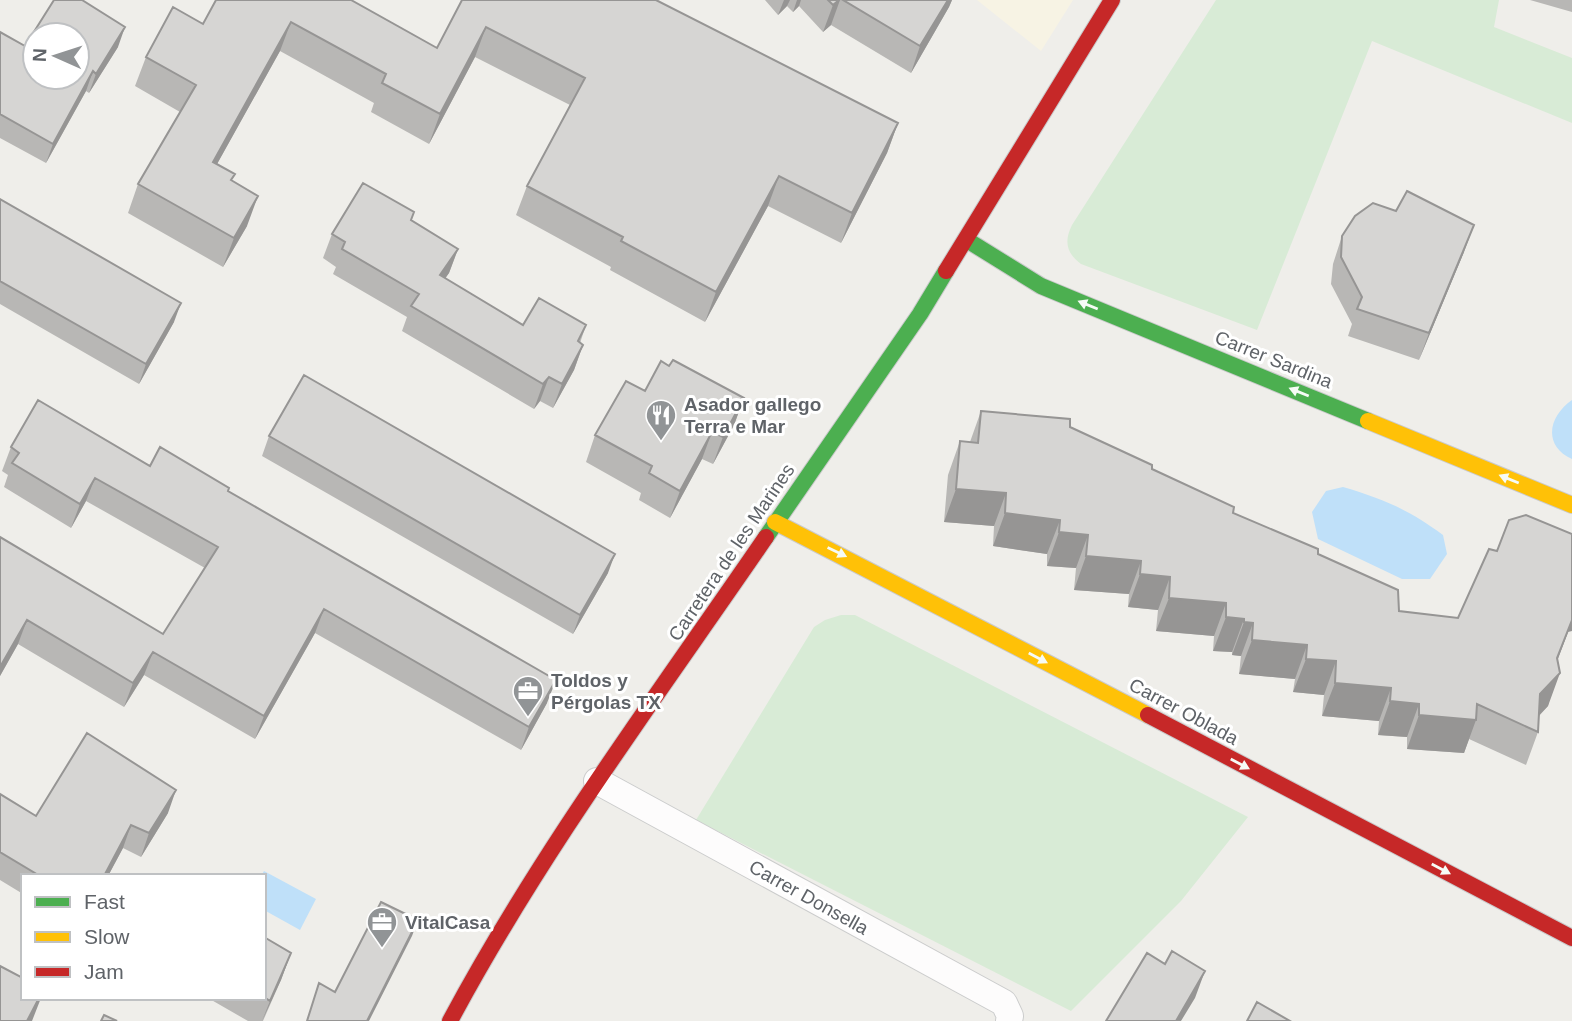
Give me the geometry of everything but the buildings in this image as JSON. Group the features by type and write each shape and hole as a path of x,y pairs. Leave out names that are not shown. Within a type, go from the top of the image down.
{"street":[{"name":"Carretera de les Marines","path":"450,1021 520,899 597,781 775,522 869,391 967,240 1112,0"},
{"name":"Carrer Sardina","path":"967,240 1041,286 1572,505"},
{"name":"Carrer Oblada","path":"775,522 1572,938"}],"lane":[{"name":"Carrer Donsella","path":"597,781 1004,1003 1011,1019"}],"shaded area":[{"path":"977,0 1073,0 1041,51"}],"green space":[{"path":"1216,0 1499,0 1494,27 1572,58 1572,123 1372,41 1257,330 1081,264 1072,256 1068,246 1072,225"},
{"path":"841,615 855,615 1248,817 1181,901 1071,1011 696,820 814,627"}],"water":[{"path":"1572,400 1572,459 1556,446 1552,430 1558,414"},
{"path":"1343,487 1396,506 1443,535 1447,554 1430,579 1402,579 1318,539 1312,512 1326,491"},
{"path":"264,871 316,899 300,930 266,911 266,874 262,874"}],"traffic: fast":[{"path":"967,240 1041,286 1368,421"},
{"path":"766,537 920,314 946,271"}],"traffic: slow":[{"path":"1368,421 1572,505"},
{"path":"775,522 1148,715"}],"traffic: jam":[{"path":"946,271 1112,0"},
{"path":"450,1021 485,958 561,835 766,537"},
{"path":"1148,715 1572,938"}],"place":[{"name":"Asador gallego Terra e Mar","path":"661,442"},
{"name":"Toldos y Pérgolas TX","path":"528,718"},
{"name":"VitalCasa","path":"382,949"}]}
